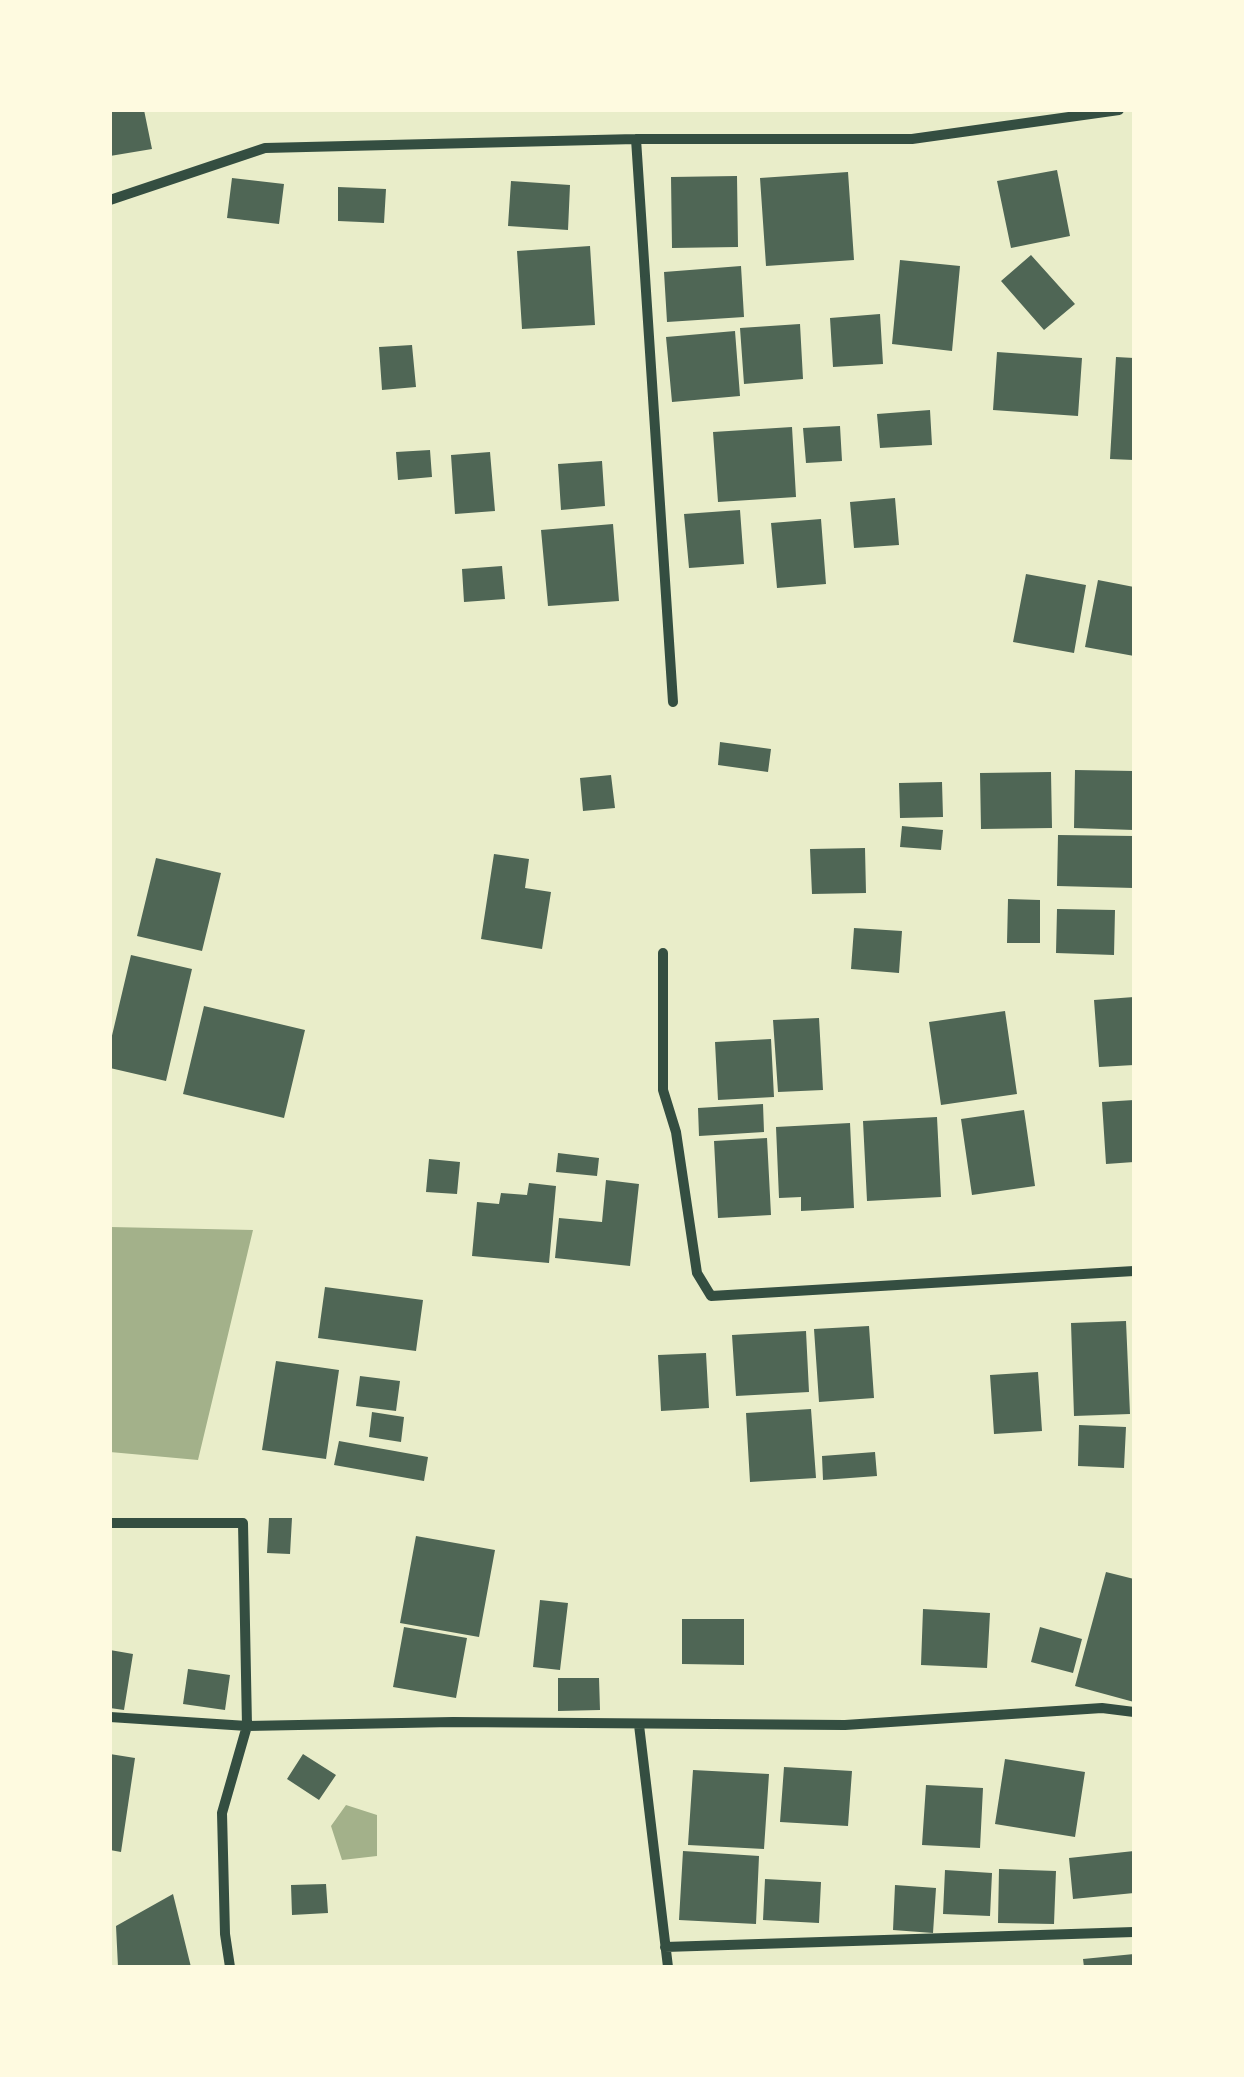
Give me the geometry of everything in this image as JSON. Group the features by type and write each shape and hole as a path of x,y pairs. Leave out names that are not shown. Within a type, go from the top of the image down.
{"street":[{"path":"110,200 265,148 912,139 1119,110"},
{"path":"636,140 674,702"},
{"path":"664,953 664,1090 676,1132 697,1273 711,1296 1134,1271"},
{"path":"110,1523 243,1523 248,1726 222,1813 225,1934 230,1967"},
{"path":"110,1716 248,1726 453,1722 844,1725 1102,1708 1134,1712"},
{"path":"639,1725 668,1967"},
{"path":"665,1946 1134,1932"}],"shaded area":[{"path":"110,1227 253,1230 198,1460 110,1452"},
{"path":"346,1805 377,1815 377,1856 342,1860 331,1826"}],"building":[{"path":"110,110 144,110 152,149 110,156"},
{"path":"1057,170 1070,236 1011,248 997,181"},
{"path":"848,172 854,260 766,266 760,178"},
{"path":"737,176 738,247 672,248 671,177"},
{"path":"232,178 284,184 279,224 227,218"},
{"path":"511,181 570,185 568,230 508,226"},
{"path":"338,187 386,189 384,223 338,221"},
{"path":"590,246 595,325 522,329 517,251"},
{"path":"1031,255 1075,304 1044,330 1001,281"},
{"path":"900,260 960,266 952,351 892,344"},
{"path":"741,266 744,317 667,322 664,272"},
{"path":"880,314 883,364 833,367 830,318"},
{"path":"800,324 803,379 744,384 740,328"},
{"path":"735,331 740,396 672,402 666,337"},
{"path":"412,345 416,387 382,390 379,347"},
{"path":"997,352 1082,358 1078,416 993,410"},
{"path":"1116,357 1134,358 1134,460 1110,459"},
{"path":"930,410 932,445 880,448 877,414"},
{"path":"840,426 842,461 806,463 803,428"},
{"path":"792,427 796,497 718,502 713,432"},
{"path":"430,450 432,477 398,480 396,452"},
{"path":"490,452 495,511 455,514 451,455"},
{"path":"602,461 605,506 561,510 558,464"},
{"path":"895,498 899,545 854,548 850,502"},
{"path":"740,510 744,564 689,568 684,514"},
{"path":"821,519 826,584 777,588 771,523"},
{"path":"613,524 619,601 548,606 541,530"},
{"path":"502,566 505,599 464,602 462,569"},
{"path":"1026,574 1086,585 1074,653 1013,642"},
{"path":"1098,580 1134,587 1134,656 1085,647"},
{"path":"720,742 771,749 768,772 718,765"},
{"path":"1075,770 1134,771 1134,830 1074,828"},
{"path":"1051,772 1052,828 981,829 980,773"},
{"path":"611,775 615,808 583,811 580,778"},
{"path":"942,782 943,817 900,818 899,783"},
{"path":"902,826 943,830 941,850 900,847"},
{"path":"1058,835 1134,836 1134,888 1057,886"},
{"path":"865,848 866,893 812,894 810,849"},
{"path":"494,854 529,859 525,888 551,892 542,949 481,939"},
{"path":"156,858 221,873 202,951 137,936"},
{"path":"1008,899 1040,900 1040,943 1007,943"},
{"path":"1057,909 1115,910 1114,955 1056,953"},
{"path":"854,928 902,931 899,973 851,969"},
{"path":"131,955 192,969 166,1081 110,1068 110,1044"},
{"path":"1134,997 1134,1065 1099,1067 1094,1000"},
{"path":"204,1006 305,1030 284,1118 183,1094"},
{"path":"1005,1011 1017,1094 941,1105 929,1022"},
{"path":"819,1018 823,1090 778,1092 773,1020"},
{"path":"771,1039 774,1097 718,1100 715,1042"},
{"path":"1134,1100 1134,1162 1106,1164 1102,1102"},
{"path":"763,1104 764,1132 699,1136 698,1108"},
{"path":"1024,1110 1035,1186 972,1195 961,1119"},
{"path":"937,1117 941,1197 867,1201 863,1121"},
{"path":"850,1123 854,1208 801,1211 801,1197 779,1198 776,1127"},
{"path":"767,1138 771,1215 718,1218 714,1141"},
{"path":"558,1153 599,1158 597,1176 556,1172"},
{"path":"429,1159 460,1162 457,1194 426,1192"},
{"path":"606,1180 639,1184 630,1266 555,1258 559,1218 602,1222"},
{"path":"529,1183 556,1186 549,1263 472,1256 477,1202 499,1204 501,1193 527,1195"},
{"path":"325,1287 423,1300 416,1351 318,1338"},
{"path":"1126,1321 1130,1414 1074,1416 1071,1323"},
{"path":"869,1326 874,1398 819,1402 814,1329"},
{"path":"806,1331 809,1392 736,1396 732,1335"},
{"path":"706,1353 709,1408 661,1411 658,1355"},
{"path":"276,1361 339,1370 326,1459 262,1450"},
{"path":"1038,1372 1042,1431 994,1434 990,1375"},
{"path":"360,1376 400,1381 396,1411 356,1406"},
{"path":"811,1409 816,1478 750,1482 746,1413"},
{"path":"372,1412 404,1417 401,1442 369,1437"},
{"path":"1079,1425 1126,1427 1124,1468 1078,1466"},
{"path":"339,1441 428,1457 424,1481 334,1465"},
{"path":"875,1452 877,1476 823,1480 822,1456"},
{"path":"269,1518 292,1518 290,1554 267,1553"},
{"path":"416,1536 495,1550 479,1637 400,1623"},
{"path":"1106,1572 1134,1579 1134,1702 1075,1686"},
{"path":"540,1600 568,1603 560,1670 533,1667"},
{"path":"923,1609 990,1613 987,1668 921,1665"},
{"path":"682,1619 744,1619 744,1665 682,1664"},
{"path":"404,1627 467,1638 456,1698 393,1687"},
{"path":"1040,1627 1082,1639 1073,1673 1031,1662"},
{"path":"110,1650 133,1654 124,1710 110,1708"},
{"path":"188,1669 230,1675 225,1710 183,1704"},
{"path":"558,1678 599,1678 600,1710 558,1711"},
{"path":"110,1754 135,1758 121,1852 110,1850"},
{"path":"303,1754 336,1775 319,1800 287,1779"},
{"path":"1005,1759 1085,1772 1075,1837 995,1824"},
{"path":"784,1767 852,1771 848,1826 780,1822"},
{"path":"693,1770 769,1774 764,1849 688,1845"},
{"path":"926,1785 983,1788 980,1848 922,1845"},
{"path":"683,1851 759,1856 756,1924 679,1920"},
{"path":"1134,1851 1134,1893 1073,1899 1069,1858"},
{"path":"999,1869 1056,1871 1054,1924 998,1923"},
{"path":"945,1870 992,1873 990,1916 943,1914"},
{"path":"765,1879 821,1882 819,1923 763,1920"},
{"path":"326,1884 328,1913 292,1915 291,1885"},
{"path":"895,1885 936,1888 933,1933 893,1930"},
{"path":"173,1894 191,1967 118,1967 116,1926"},
{"path":"1134,1954 1134,1967 1084,1967 1083,1959"}]}
